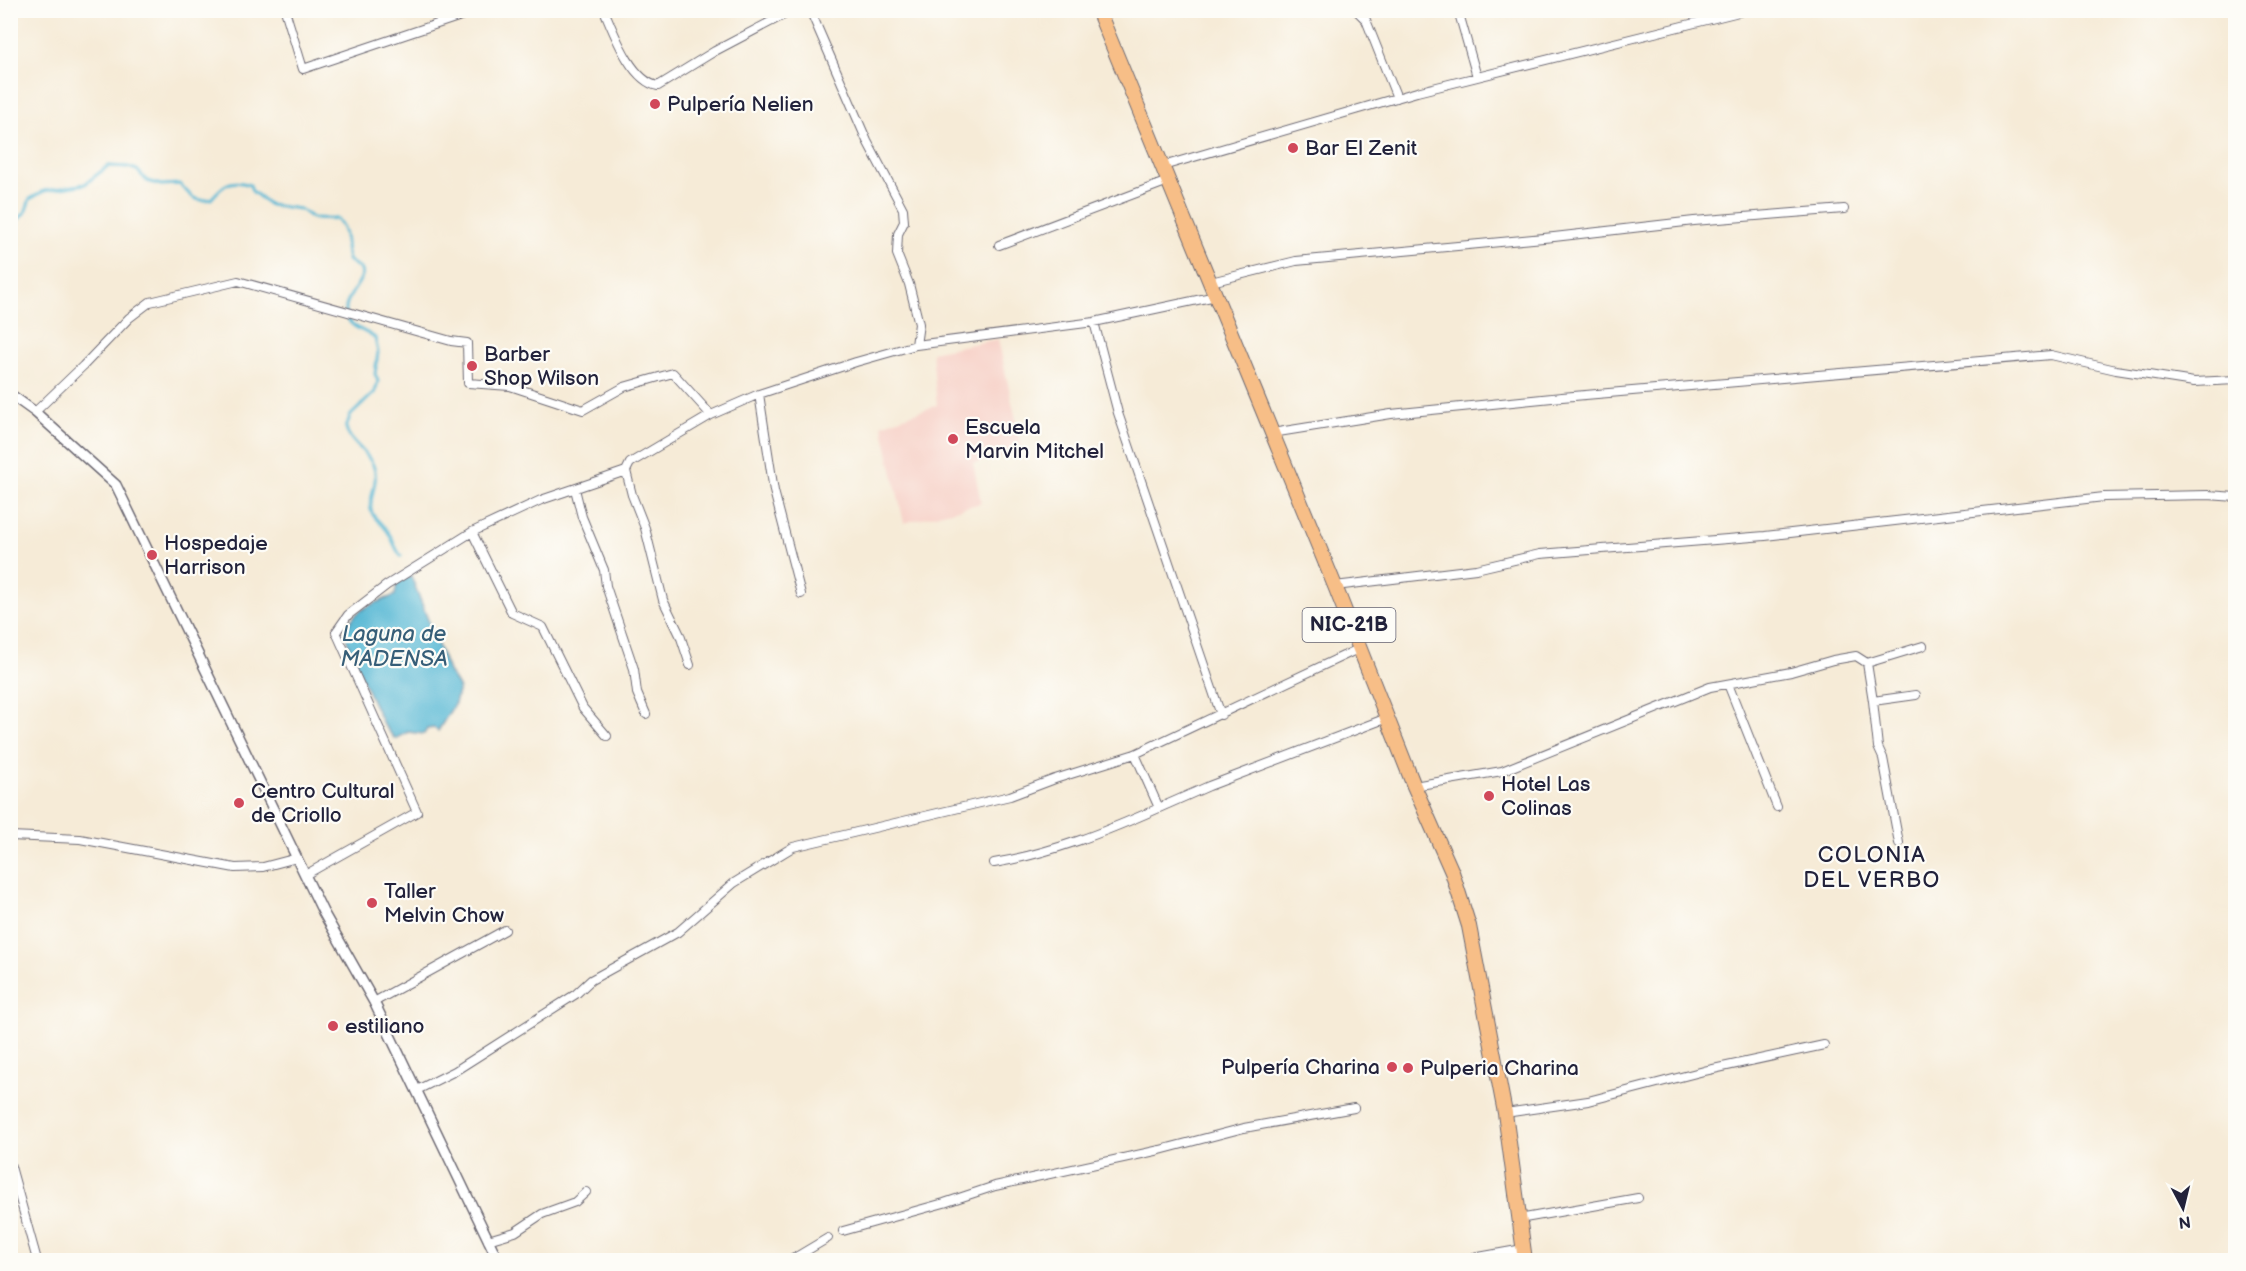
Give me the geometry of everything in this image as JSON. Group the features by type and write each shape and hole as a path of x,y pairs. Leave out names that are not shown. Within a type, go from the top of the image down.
{"highway":[{"name":"NIC-21B","path":"1098,10 1335,586 1414,786 1452,872 1469,926 1505,1113 1524,1255"}],"street":[{"path":"285,10 303,69 454,14 476,10"},
{"path":"604,10 622,51 638,74 650,85 658,86 715,51 793,10"},
{"path":"810,10 867,141 903,209 904,222 898,234 897,254 909,284 919,324 916,345"},
{"path":"1356,10 1365,20 1397,98"},
{"path":"1458,10 1477,77"},
{"path":"1163,166 1397,98 1747,10"},
{"path":"999,244 1168,181"},
{"path":"1211,282 1296,261 1554,237 1694,221 1844,209"},
{"path":"35,412 129,318 150,302 238,281 451,341 467,343 468,383 510,386 583,410 624,387 673,373 711,415"},
{"path":"690,665 680,635 663,600 645,528 632,495 626,471 630,463 711,415 759,394 856,362 916,345 1094,322 1216,296"},
{"path":"1094,322 1118,413 1221,715"},
{"path":"1272,433 1391,414 1550,398 2050,355 2116,370 2194,382 2235,380"},
{"path":"10,394 35,412 116,485 322,912 374,1002 498,1260"},
{"path":"759,394 774,491 801,594"},
{"path":"305,875 417,812 336,632 348,615 387,585 472,532 542,500 626,471"},
{"path":"575,489 582,517 604,570 606,586 634,669 637,693 646,714"},
{"path":"1335,586 1476,569 1540,554 1766,536 2104,497 2211,495 2235,497"},
{"path":"472,532 512,613 543,627 583,708 607,736"},
{"path":"1867,663 1923,646"},
{"path":"417,1090 454,1071 576,994 591,980 678,932 734,883 793,847 1010,796 1135,754 1358,649"},
{"path":"1414,786 1502,771 1710,687 1791,672 1856,656 1867,663 1878,747 1883,758 1899,843"},
{"path":"1728,684 1777,807"},
{"path":"1873,701 1916,696"},
{"path":"994,863 1031,857 1107,832 1209,786 1387,718"},
{"path":"1135,754 1158,808"},
{"path":"10,836 80,839 235,868 263,867 297,858"},
{"path":"374,1002 505,930"},
{"path":"1505,1113 1587,1101 1704,1071 1824,1045"},
{"path":"843,1231 944,1203 995,1186 1160,1150 1244,1128 1354,1108"},
{"path":"10,1163 37,1260"},
{"path":"488,1240 515,1232 542,1214 575,1202 586,1192"},
{"path":"1519,1219 1638,1198"},
{"path":"791,1260 828,1238"},
{"path":"1462,1260 1524,1255"}],"shaded area":[{"name":"Escuela Marvin Mitchel","path":"998,339 1023,452 973,463 981,503 904,523 882,425 937,405 932,352"}],"water":[{"name":"Laguna de MADENSA","path":"411,576 448,671 459,688 455,703 438,731 434,728 427,729 424,734 408,732 395,739 383,724 344,633 359,612 395,595 397,583"}],"waterway":[{"path":"10,227 25,213 30,199 44,191 85,184 108,166 137,170 147,181 161,185 180,184 193,198 201,200 211,199 228,184 243,183 250,185 252,191 270,205 300,209 312,218 337,219 345,234 348,260 359,268 362,274 346,306 346,314 352,324 375,338 378,352 375,374 378,381 375,392 350,416 346,428 350,438 373,465 375,482 371,504 372,513 388,531 401,556"}],"place":[{"name":"Pulpería Nelien","path":"655,104"},
{"name":"Bar El Zenit","path":"1293,148"},
{"name":"Barber Shop Wilson","path":"472,366"},
{"name":"Escuela Marvin Mitchel","path":"953,439"},
{"name":"Hospedaje Harrison","path":"152,555"},
{"name":"Hotel Las Colinas","path":"1489,796"},
{"name":"Centro Cultural de Criollo","path":"239,803"},
{"name":"Taller Melvin Chow","path":"372,903"},
{"name":"estiliano","path":"333,1026"},
{"name":"Pulpería Charina","path":"1392,1067"},
{"name":"Pulperia Charina","path":"1408,1068"}],"district":[{"name":"COLONIA DEL VERBO","path":"1872,868"}]}
